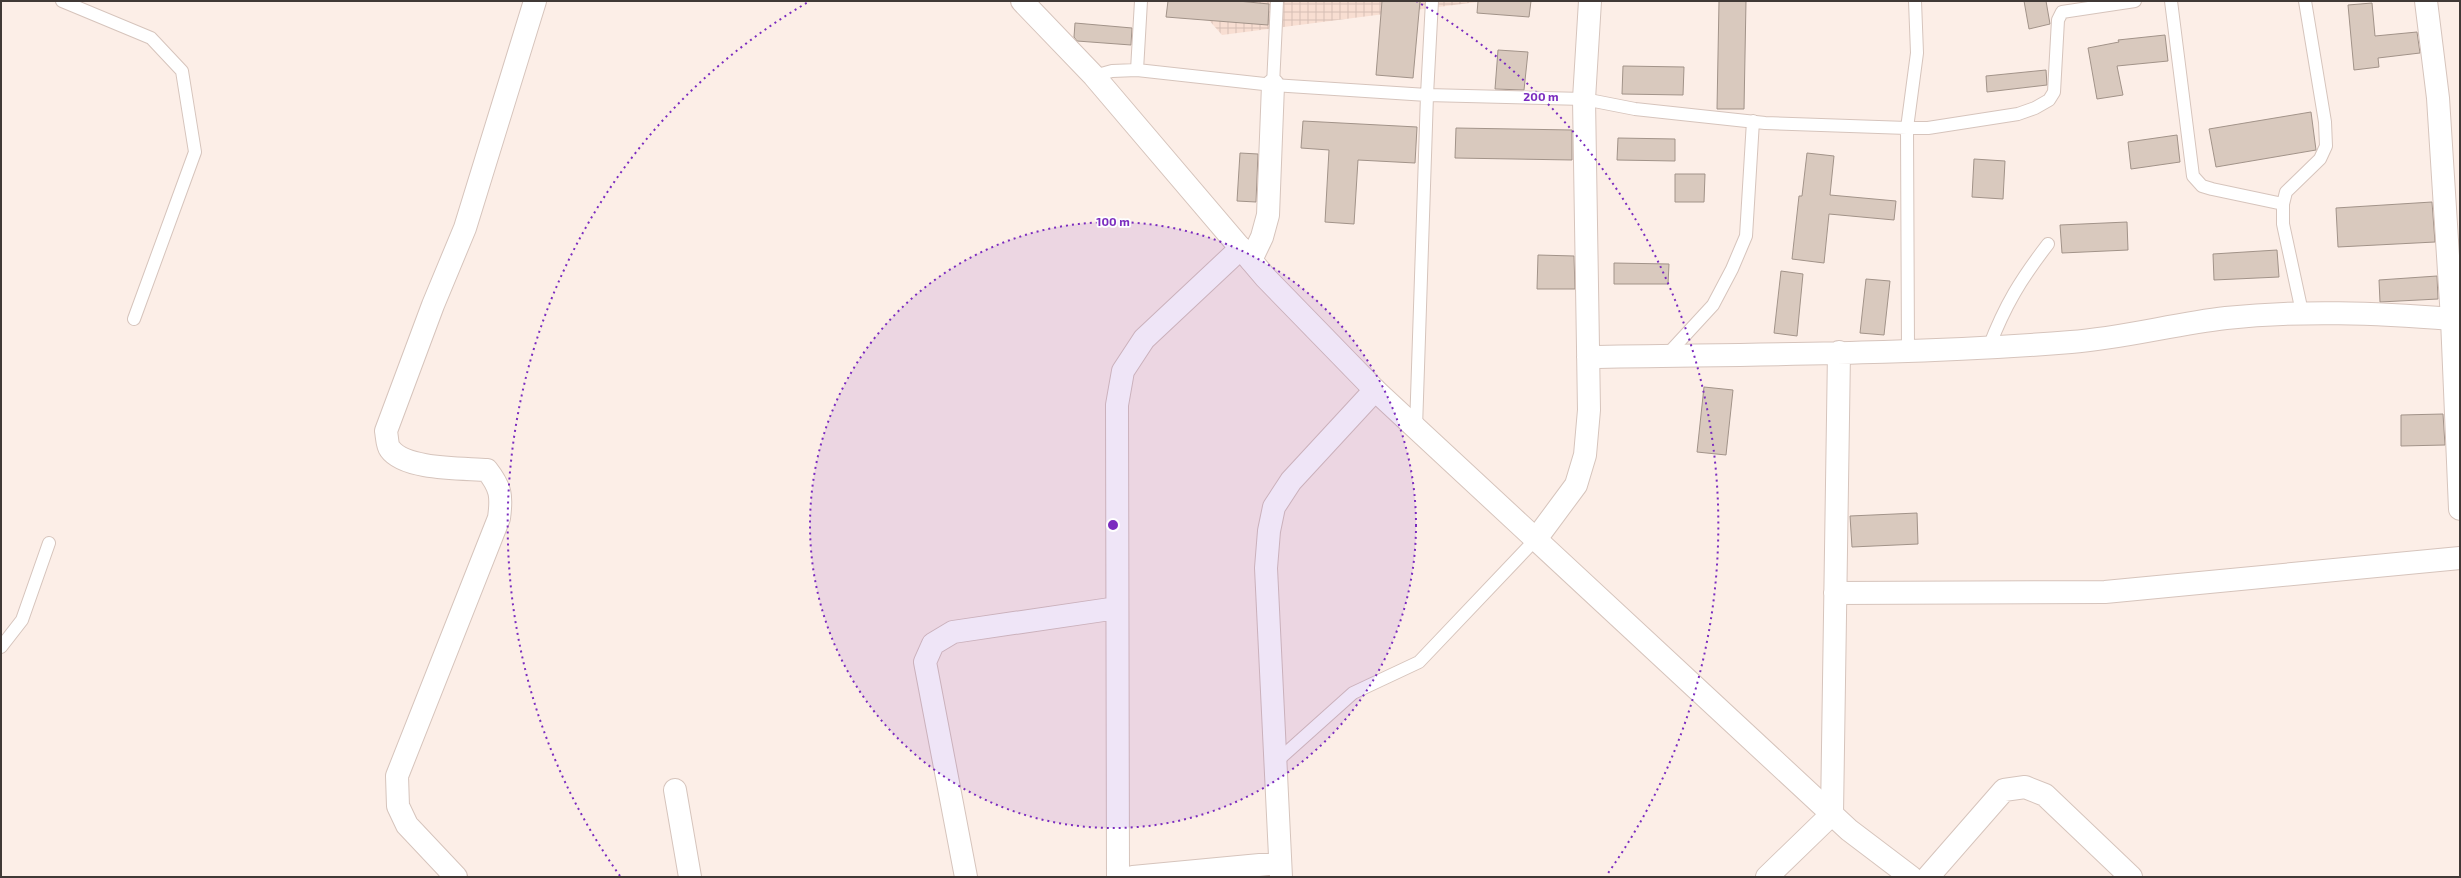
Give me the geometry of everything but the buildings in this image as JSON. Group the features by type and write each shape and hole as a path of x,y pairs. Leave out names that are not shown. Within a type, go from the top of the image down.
{"street":[{"path":"456,877 407,826 398,806 397,776 499,518 502,498 496,481 487,470 422,465 399,458 390,448 386,431 433,305 465,228 535,1"},
{"path":"1022,1 1094,76 1246,254 1375,390 1849,830 1911,877"},
{"path":"1536,539 1576,485 1585,455 1589,410 1584,100 1590,1"},
{"path":"2426,1 2438,98 2452,320 2460,509"},
{"path":"1118,877 1117,405 1123,371 1144,339 1246,254 1262,237 1268,215 1273,85"},
{"path":"1588,357 1908,351 2074,342 2224,319 2302,312 2386,314 2452,320"},
{"path":"1767,877 1832,814 1839,352"},
{"path":"1133,877 1280,870 1266,568 1269,531 1274,507 1291,481 1375,390"},
{"path":"1835,593 2105,592 2460,558"},
{"path":"966,877 925,662 933,644 953,632 1117,608"},
{"path":"1928,877 2004,790 2024,787 2046,796 2131,877"},
{"path":"675,790 690,877"}],"lane":[{"path":"62,1 151,38 182,71 195,152 134,319"},
{"path":"1137,70 1141,1"},
{"path":"1273,85 1277,1"},
{"path":"1416,428 1427,95 1432,1"},
{"path":"1908,351 1907,128 1917,53 1915,1"},
{"path":"1094,76 1112,71 1137,70 1273,85 1427,95 1584,100 1635,108 1753,121 1928,128 2018,114 2035,108 2049,100 2054,92 2060,6 2134,1"},
{"path":"2171,1 2193,176 2202,186 2212,190 2283,204"},
{"path":"2302,312 2283,224 2283,204 2286,192 2320,159 2326,146 2325,122 2305,1"},
{"path":"1666,356 1713,305 1732,269 1746,236 1753,121"},
{"path":"1989,347 2000,317 2020,281 2048,244"},
{"path":"1276,762 1353,693 1419,662 1536,539"},
{"path":"1,647 22,620 49,543"}],"shaded area":[{"path":"1192,1 1485,1 1222,35"}]}
